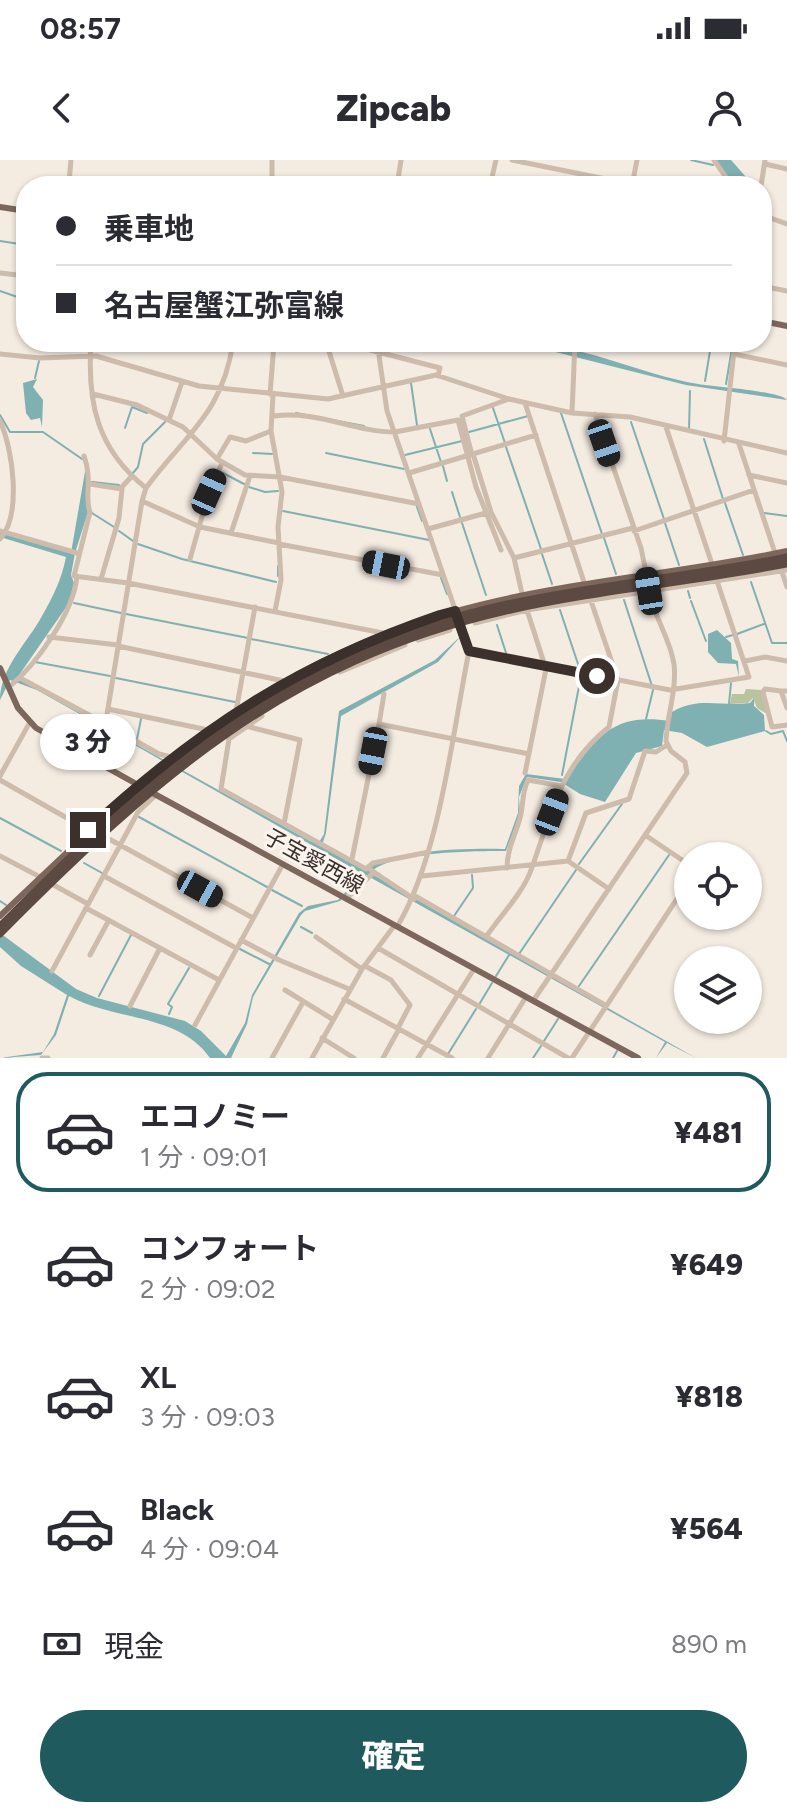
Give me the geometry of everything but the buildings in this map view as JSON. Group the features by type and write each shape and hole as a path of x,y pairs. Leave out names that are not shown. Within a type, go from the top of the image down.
{"highway":[{"path":"0,926 102,825 168,766 242,714 323,668 410,632 505,605 787,557"},
{"path":"0,934 106,829 173,771 245,720 326,674 412,638 507,611 785,569"}],"main road":[{"path":"0,916 171,757 284,681 389,634 455,611 584,583 787,551"},
{"name":"子宝愛西線","path":"0,668 30,722 156,795 638,1058"}],"street":[{"path":"512,160 589,176"},
{"path":"765,162 787,169"},
{"path":"90,352 88,374 103,440 114,458 146,488"},
{"path":"99,763 146,488 192,434 222,389 228,376 232,352"},
{"path":"274,352 271,395 274,416 271,431 280,477 281,580 275,611"},
{"path":"329,352 343,396"},
{"path":"312,1058 349,989 413,899 422,876 469,651 395,432 382,387 377,352 440,368 438,376"},
{"path":"572,413 575,352"},
{"path":"0,354 40,358 90,355 182,382 271,395 328,399 438,376 509,399 572,413 630,417 787,453"},
{"path":"724,441 734,354 787,365"},
{"path":"169,420 182,382"},
{"path":"93,394 110,396 169,420 192,434 219,461 250,476 280,477 420,504"},
{"path":"274,416 312,415 376,432 395,432 460,420 462,416 509,399"},
{"path":"486,937 532,866 562,783 594,736 609,727 618,680 525,402"},
{"path":"488,1058 509,1025 550,975 687,773 688,767 667,745 674,689 672,656 653,612 647,575 634,529 595,414"},
{"path":"460,420 501,550"},
{"path":"0,421 13,482 12,517 2,535 75,552"},
{"path":"469,651 674,689 749,677 666,427"},
{"path":"190,559 219,461 230,437 246,441 271,431"},
{"path":"409,473 536,435"},
{"path":"738,444 775,553 785,569 787,587"},
{"path":"8,686 19,679 71,603 77,576 74,574 75,552 89,512 90,484 84,456"},
{"path":"749,475 787,483"},
{"path":"101,579 119,518 121,488 132,476"},
{"path":"231,533 250,476"},
{"path":"90,484 121,488"},
{"path":"514,558 634,529 754,490"},
{"path":"142,501 200,527 443,575"},
{"path":"428,529 488,513"},
{"path":"488,513 514,558 522,595 545,665 525,773"},
{"path":"604,1006 220,787 229,739 289,698 339,673 461,626 527,610 785,569"},
{"path":"77,576 128,583 389,634"},
{"path":"236,711 255,607"},
{"path":"49,637 118,646 284,681"},
{"path":"745,661 765,657 787,661"},
{"path":"19,679 159,754 171,757"},
{"path":"787,708 784,691 765,689 763,692 772,727 787,725"},
{"path":"352,860 384,694"},
{"path":"108,709 208,730"},
{"path":"30,722 0,778 89,830 253,918"},
{"path":"379,724 529,754"},
{"path":"246,726 300,740 284,824"},
{"path":"568,861 586,813 629,799 645,751 651,753 667,745"},
{"path":"507,868 507,852 521,814 520,798 528,780 562,783"},
{"path":"52,971 138,812 156,795"},
{"path":"645,835 674,855"},
{"path":"343,897 370,873 371,863 428,854"},
{"path":"0,856 219,980"},
{"path":"422,876 568,861 609,889"},
{"path":"195,1025 283,864"},
{"path":"104,876 236,948"},
{"path":"378,948 570,1058 674,903"},
{"path":"90,955 109,920"},
{"path":"316,937 364,968 391,980 410,1005 383,1058"},
{"path":"241,940 349,989"},
{"path":"130,1006 160,948"},
{"path":"418,1058 474,969"},
{"path":"285,990 332,1019"},
{"path":"344,999 452,1058"},
{"path":"272,1058 303,1002"},
{"path":"322,1038 354,1058"}],"green space":[{"path":"746,689 761,690 767,714 757,708 753,698 748,703 730,704 732,694 744,694"}],"water":[{"path":"716,160 731,160 745,176 727,176"},
{"path":"556,352 581,352 675,379 760,392 787,400 686,385"},
{"path":"37,379 33,387 43,400 42,427 40,418 31,420 26,413 23,383"},
{"path":"86,466 88,512 75,553 71,575 74,583 69,603 17,678 310,841 318,844 324,834 339,711 435,660 462,635 438,662 341,716 326,833 322,845 365,870 377,863 412,854 505,849 518,813 519,786 526,774 565,779 597,740 620,724 650,719 670,721 672,712 691,704 740,704 750,703 754,698 754,706 764,715 765,731 707,747 682,733 664,730 662,746 636,753 605,802 580,794 561,782 527,777 519,797 520,814 506,851 414,856 380,866 370,873 696,1058 667,1043 656,1058 665,1042 366,875 340,901 305,911 301,915 253,997 247,1024 231,1058 210,1058 197,1043 164,1025 106,1010 69,996 56,1035 41,1055 0,1058 43,1052 54,1034 67,995 21,966 0,947 0,933 76,989 97,998 185,1021 201,1031 226,1056 245,1023 252,995 299,913 308,906 338,900 363,874 37,690 10,680 0,700 5,677 50,602 66,557 0,537 0,532 71,553"},
{"path":"717,630 731,643 732,659 738,661 739,677 736,664 718,663 708,652 708,634"}],"waterway":[{"path":"691,160 713,165"},
{"path":"0,241 16,243"},
{"path":"0,291 16,297"},
{"path":"705,381 710,352"},
{"path":"726,384 731,352"},
{"path":"35,378 39,361"},
{"path":"411,383 417,425"},
{"path":"689,430 690,391"},
{"path":"125,428 132,407 147,413"},
{"path":"493,408 505,443"},
{"path":"296,413 364,426"},
{"path":"561,413 602,534"},
{"path":"0,415 10,432 43,432 82,459"},
{"path":"469,432 528,416"},
{"path":"133,473 138,467 143,444 165,422"},
{"path":"631,422 664,519"},
{"path":"430,429 441,462"},
{"path":"704,439 723,499"},
{"path":"405,455 462,441"},
{"path":"506,447 541,549"},
{"path":"253,453 272,454"},
{"path":"326,453 404,469"},
{"path":"443,466 447,481"},
{"path":"221,472 244,484"},
{"path":"92,482 119,485"},
{"path":"249,487 265,492 278,491"},
{"path":"452,492 460,517"},
{"path":"725,503 743,555"},
{"path":"417,507 422,521"},
{"path":"283,511 429,540"},
{"path":"92,513 114,527"},
{"path":"764,513 787,516"},
{"path":"462,523 486,595"},
{"path":"665,523 679,565"},
{"path":"119,531 133,541"},
{"path":"604,538 616,574"},
{"path":"138,544 182,559 276,582"},
{"path":"542,554 552,584"},
{"path":"278,566 278,576"},
{"path":"441,578 447,594"},
{"path":"751,582 772,643 787,643"},
{"path":"688,591 690,598"},
{"path":"624,600 652,686"},
{"path":"691,601 706,641"},
{"path":"74,603 121,613"},
{"path":"560,610 580,670"},
{"path":"126,614 248,638"},
{"path":"737,634 764,624"},
{"path":"497,625 507,656"},
{"path":"726,637 733,635"},
{"path":"251,639 328,654"},
{"path":"35,662 110,676"},
{"path":"562,775 581,676"},
{"path":"116,678 235,702"},
{"path":"729,704 731,683"},
{"path":"646,719 653,690"},
{"path":"137,739 141,719"},
{"path":"766,731 771,734 783,731 787,741"},
{"path":"579,864 622,804"},
{"path":"139,817 267,887"},
{"path":"0,818 61,851"},
{"path":"579,986 669,855"},
{"path":"84,863 102,873"},
{"path":"519,954 576,870"},
{"path":"454,916 473,888 472,875"},
{"path":"272,890 302,906"},
{"path":"0,901 6,905"},
{"path":"301,927 312,933"},
{"path":"99,996 131,935"},
{"path":"240,949 269,964"},
{"path":"496,976 509,955"},
{"path":"169,1014 172,1007 168,1004 189,968"},
{"path":"480,1003 492,983"},
{"path":"448,1054 476,1009"},
{"path":"544,1041 558,1019"},
{"path":"533,1058 541,1046"},
{"path":"613,1058 617,1051"}],"route":[{"path":"88,830 171,757 284,681 344,652 440,615 455,611 469,651 597,676"}]}
